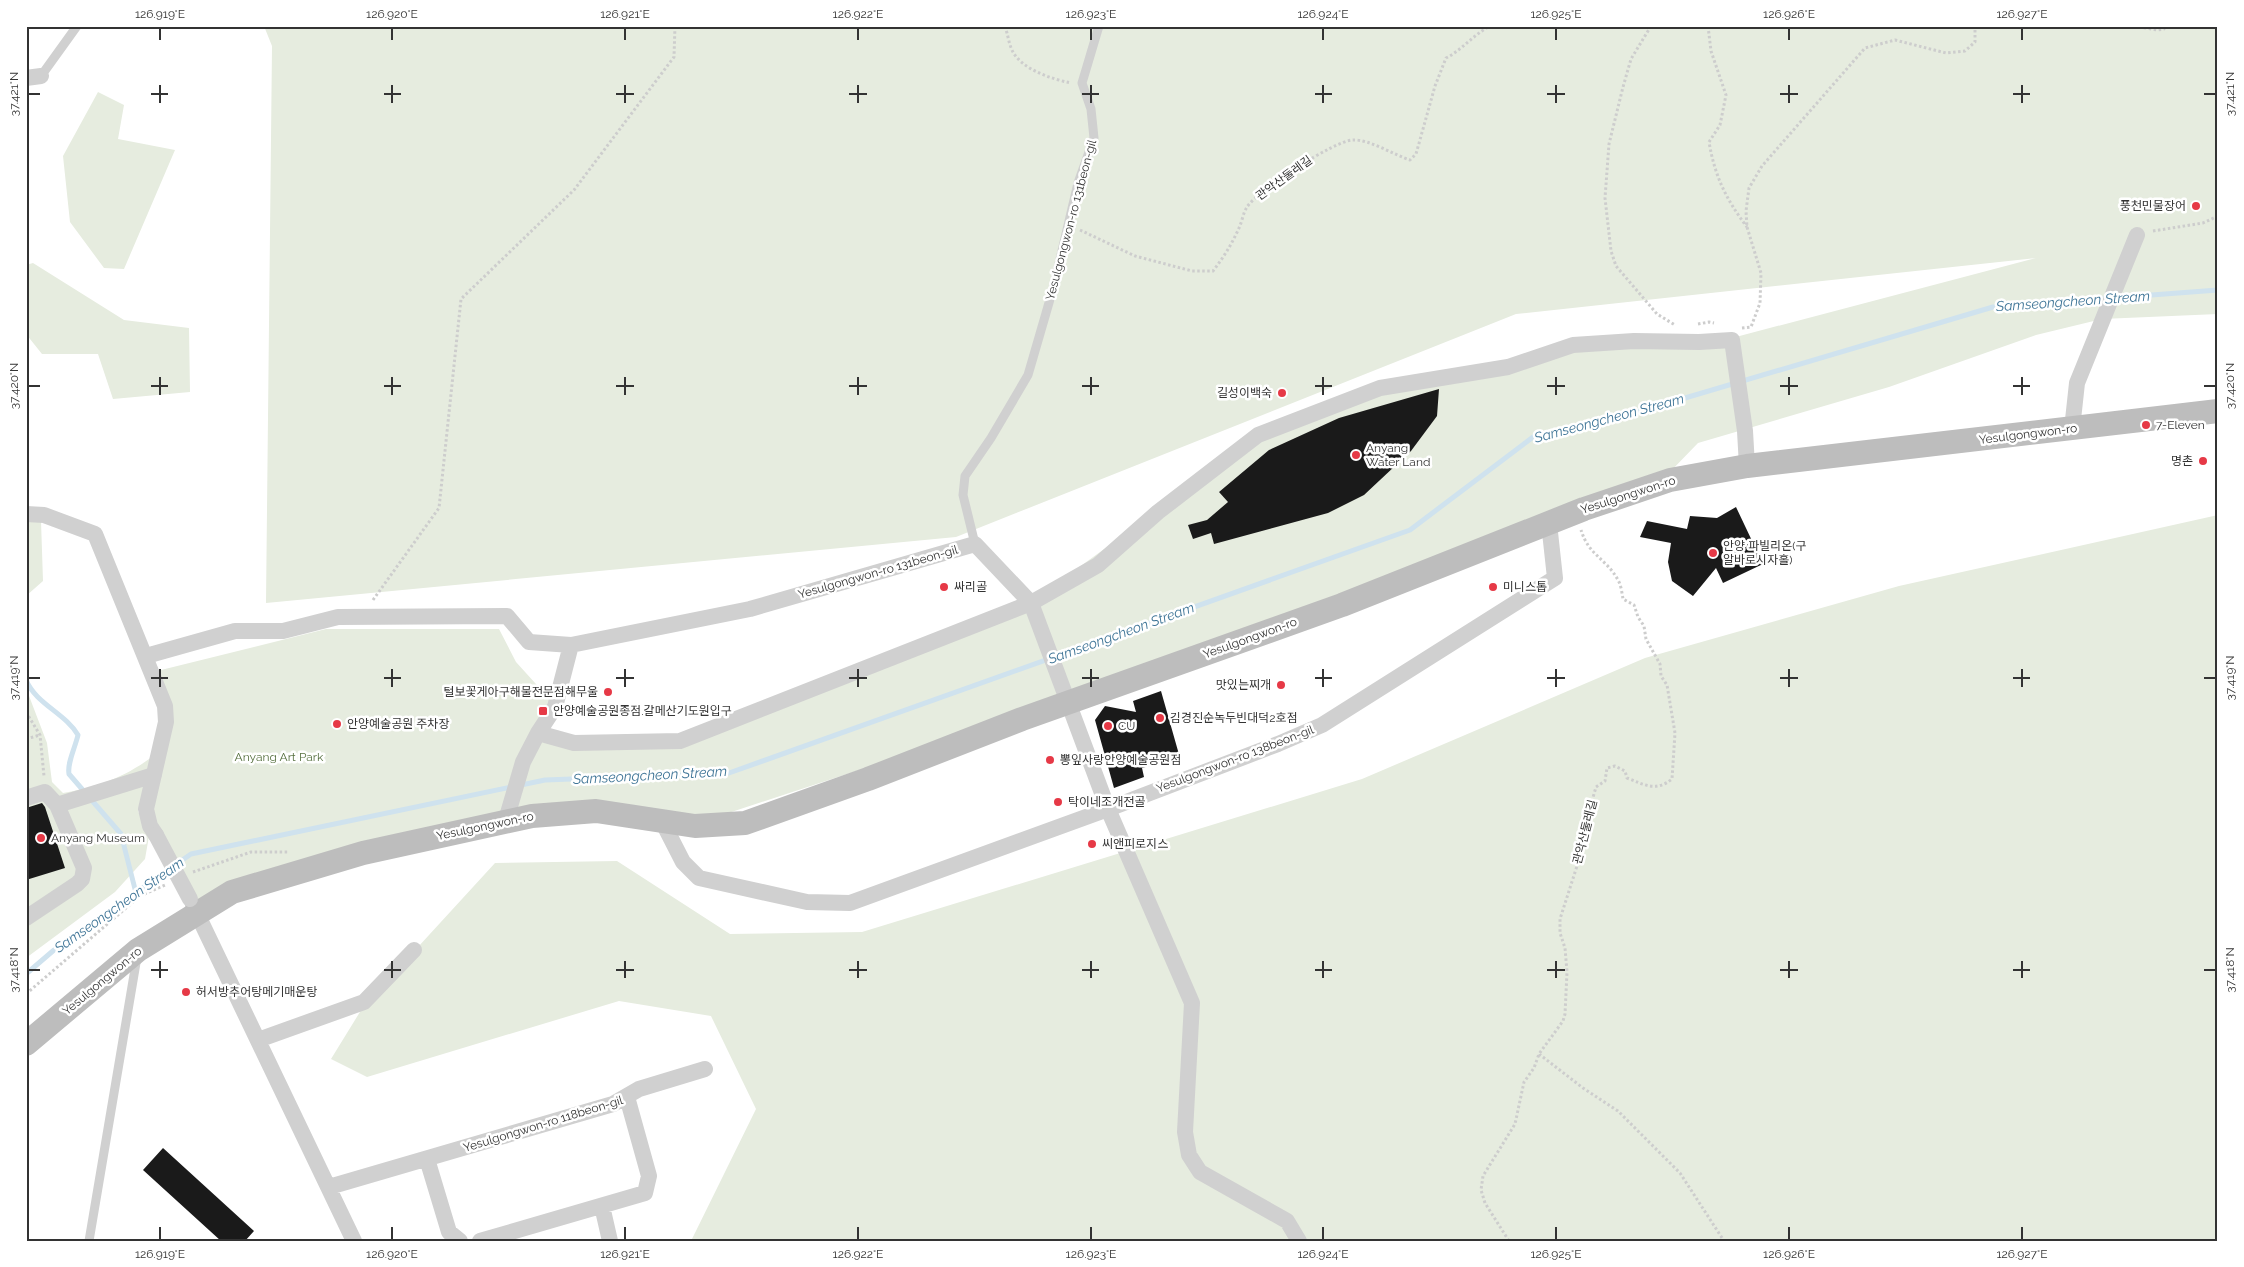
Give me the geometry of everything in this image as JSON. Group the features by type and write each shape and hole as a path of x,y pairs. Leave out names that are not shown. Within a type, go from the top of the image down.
{"street":[{"path":"2072,429 2077,382 2135,240"},
{"path":"538,733 574,743 680,741 1031,604 1098,565 1158,512 1258,435 1380,388 1508,367 1573,345 1634,341 1699,342 1733,340 1745,431 1747,466"},
{"name":"Yesulgongwon-ro","path":"26,1044 193,906 232,892 362,853 508,812 596,811 695,826 745,823 868,779 1066,693 1342,605 1549,523 1670,480 1747,466 2218,411"},
{"path":"26,514 44,515 95,534 165,706 166,722 146,809 150,826 193,906 330,1187 354,1241"},
{"name":"Yesulgongwon-ro 138beon-gil","path":"662,821 683,862 699,878 807,902 850,903 1108,809 1278,744 1322,725 1555,578 1549,523"},
{"name":"Yesulgongwon-ro 131beon-gil","path":"361,617 507,616 529,642 571,646 750,609 975,544"},
{"path":"975,544 1031,604 1108,809 1192,1003 1185,1132 1189,1155 1200,1172 1287,1221 1299,1241"},
{"path":"146,656 235,631 283,631 338,617 361,617"},
{"path":"508,812 523,762 538,733 555,707 571,646"},
{"path":"57,805 154,775"},
{"path":"26,798 45,792 57,805 82,861 84,873 82,879 77,884 26,918"},
{"path":"258,1040 364,1002 414,950"},
{"path":"627,1097 639,1089 705,1069"},
{"name":"Yesulgongwon-ro 118beon-gil","path":"330,1187 613,1104 627,1097 649,1176 645,1193 507,1237 480,1241"},
{"path":"427,1158 449,1232 460,1241"},
{"path":"602,1206 610,1241"}],"lane":[{"path":"34,77 77,26"},
{"path":"1082,83 1099,26"},
{"name":"Yesulgongwon-ro 131beon-gil","path":"975,544 963,496 965,476 991,438 1028,375 1053,288 1078,183 1094,138 1091,109 1082,83"},
{"path":"89,1241 138,950"}],"path":[{"path":"361,617 439,508 461,299 574,190 674,57 675,26"},
{"path":"1005,26 1013,52 1023,64 1057,80 1082,83"},
{"name":"관악산둘레길","path":"1067,226 1087,232 1135,256 1192,271 1213,271 1227,253 1247,206 1275,182 1314,156 1352,139 1372,144 1410,160 1416,154 1435,86 1446,58 1455,53 1479,32 1490,26"},
{"path":"1651,26 1631,59 1623,87 1610,144 1605,198 1611,251 1616,266 1657,314 1679,327"},
{"path":"1708,26 1712,51 1726,95 1720,125 1709,142 1714,168 1729,203 1747,227"},
{"path":"1694,324 1709,322 1733,340 1751,327 1760,303 1761,273 1747,227 1749,188 1762,166 1865,48 1895,40 1946,53 1965,51 1975,42 1975,26"},
{"path":"2134,26 2157,30 2164,29 2164,26"},
{"path":"2135,240 2203,223 2218,216"},
{"name":"관악산둘레길","path":"1509,1241 1485,1203 1482,1190 1483,1176 1515,1124 1524,1082 1534,1068 1539,1054 1554,1034 1565,1014 1567,972 1565,948 1560,933 1560,919 1577,866 1579,846 1596,787 1605,781 1607,768 1615,766 1625,771 1627,778 1647,786 1663,786 1672,778 1675,733 1667,685 1661,676 1660,664 1646,639 1644,626 1634,605 1623,599 1619,581 1607,565 1589,550 1578,520 1573,514"},
{"path":"26,712 40,735 44,760 45,792"},
{"path":"26,739 40,735"},
{"path":"1539,1054 1583,1088 1618,1111 1680,1172 1724,1241"}],"green space":[{"name":"Anyang Art Park","path":"264,26 2218,26 2218,314 2102,319 2036,335 1889,387 1698,443 1668,474 1069,701 695,824 532,814 197,911 150,824 159,754 157,671 326,629 499,629 516,662 555,705 538,731 574,741 680,739 1031,602 1158,510 1258,433 1380,386 1458,374 1573,343 1732,338 2036,258 1516,314 956,537 266,603 272,46"},
{"path":"98,92 124,105 118,139 175,150 124,269 104,268 70,222 63,156"},
{"path":"33,263 124,320 189,328 190,392 113,399 98,354 42,354 26,334 26,265"},
{"path":"2218,515 2218,1241 691,1241 756,1109 711,1016 619,1001 367,1077 331,1059 363,1007 495,863 617,861 730,934 862,932 1362,779 1645,658 1899,586"},
{"path":"26,521 41,521 43,581 26,596"},
{"path":"26,688 47,743 52,782 63,793 110,781 131,771 152,757 138,811 149,836 145,859 115,892 26,958"}],"building":[{"path":"1439,389 1437,416 1411,451 1364,495 1328,513 1214,544 1211,533 1193,539 1188,525 1207,520 1228,502 1219,492 1269,450 1339,418"},
{"name":"안양 파빌리온(구 알바로시자홀)","path":"1736,507 1763,564 1723,583 1716,568 1693,596 1672,581 1668,562 1671,543 1640,537 1647,521 1687,529 1690,516 1717,518"},
{"path":"1161,691 1180,758 1142,768 1144,777 1114,788 1095,720 1105,706 1136,712 1133,701"},
{"name":"Anyang Museum","path":"42,803 65,868 26,880 26,808"},
{"path":"163,1148 254,1231 245,1241 221,1241 143,1170"}],"waterway":[{"name":"Samseongcheon Stream","path":"26,974 54,950 191,854 545,780 729,773 1410,530 1533,437 1631,414 1993,307 2218,290"},
{"path":"26,680 37,696 66,720 78,735 70,760 69,774 121,834 136,893"}],"place":[{"name":"풍천민물장어","path":"2196,206"},
{"name":"길성이백숙","path":"1282,393"},
{"name":"7-Eleven","path":"2146,425"},
{"name":"Anyang Water Land","path":"1356,455"},
{"name":"명촌","path":"2203,461"},
{"name":"안양 파빌리온(구 알바로시자홀)","path":"1713,553"},
{"name":"싸리골","path":"944,587"},
{"name":"미니스톱","path":"1493,587"},
{"name":"맛있는찌개","path":"1281,685"},
{"name":"털보꽃게아구해물전문점해무울","path":"608,692"},
{"name":"안양예술공원종점.갈메산기도원입구","path":"543,711"},
{"name":"김경진순녹두빈대덕2호점","path":"1160,718"},
{"name":"안양예술공원 주차장","path":"337,724"},
{"name":"CU","path":"1108,726"},
{"name":"뽕잎사랑안양예술공원점","path":"1050,760"},
{"name":"탁이네조개전골","path":"1058,802"},
{"name":"Anyang Museum","path":"41,838"},
{"name":"씨앤피로지스","path":"1092,844"},
{"name":"허서방추어탕메기매운탕","path":"186,992"}]}
